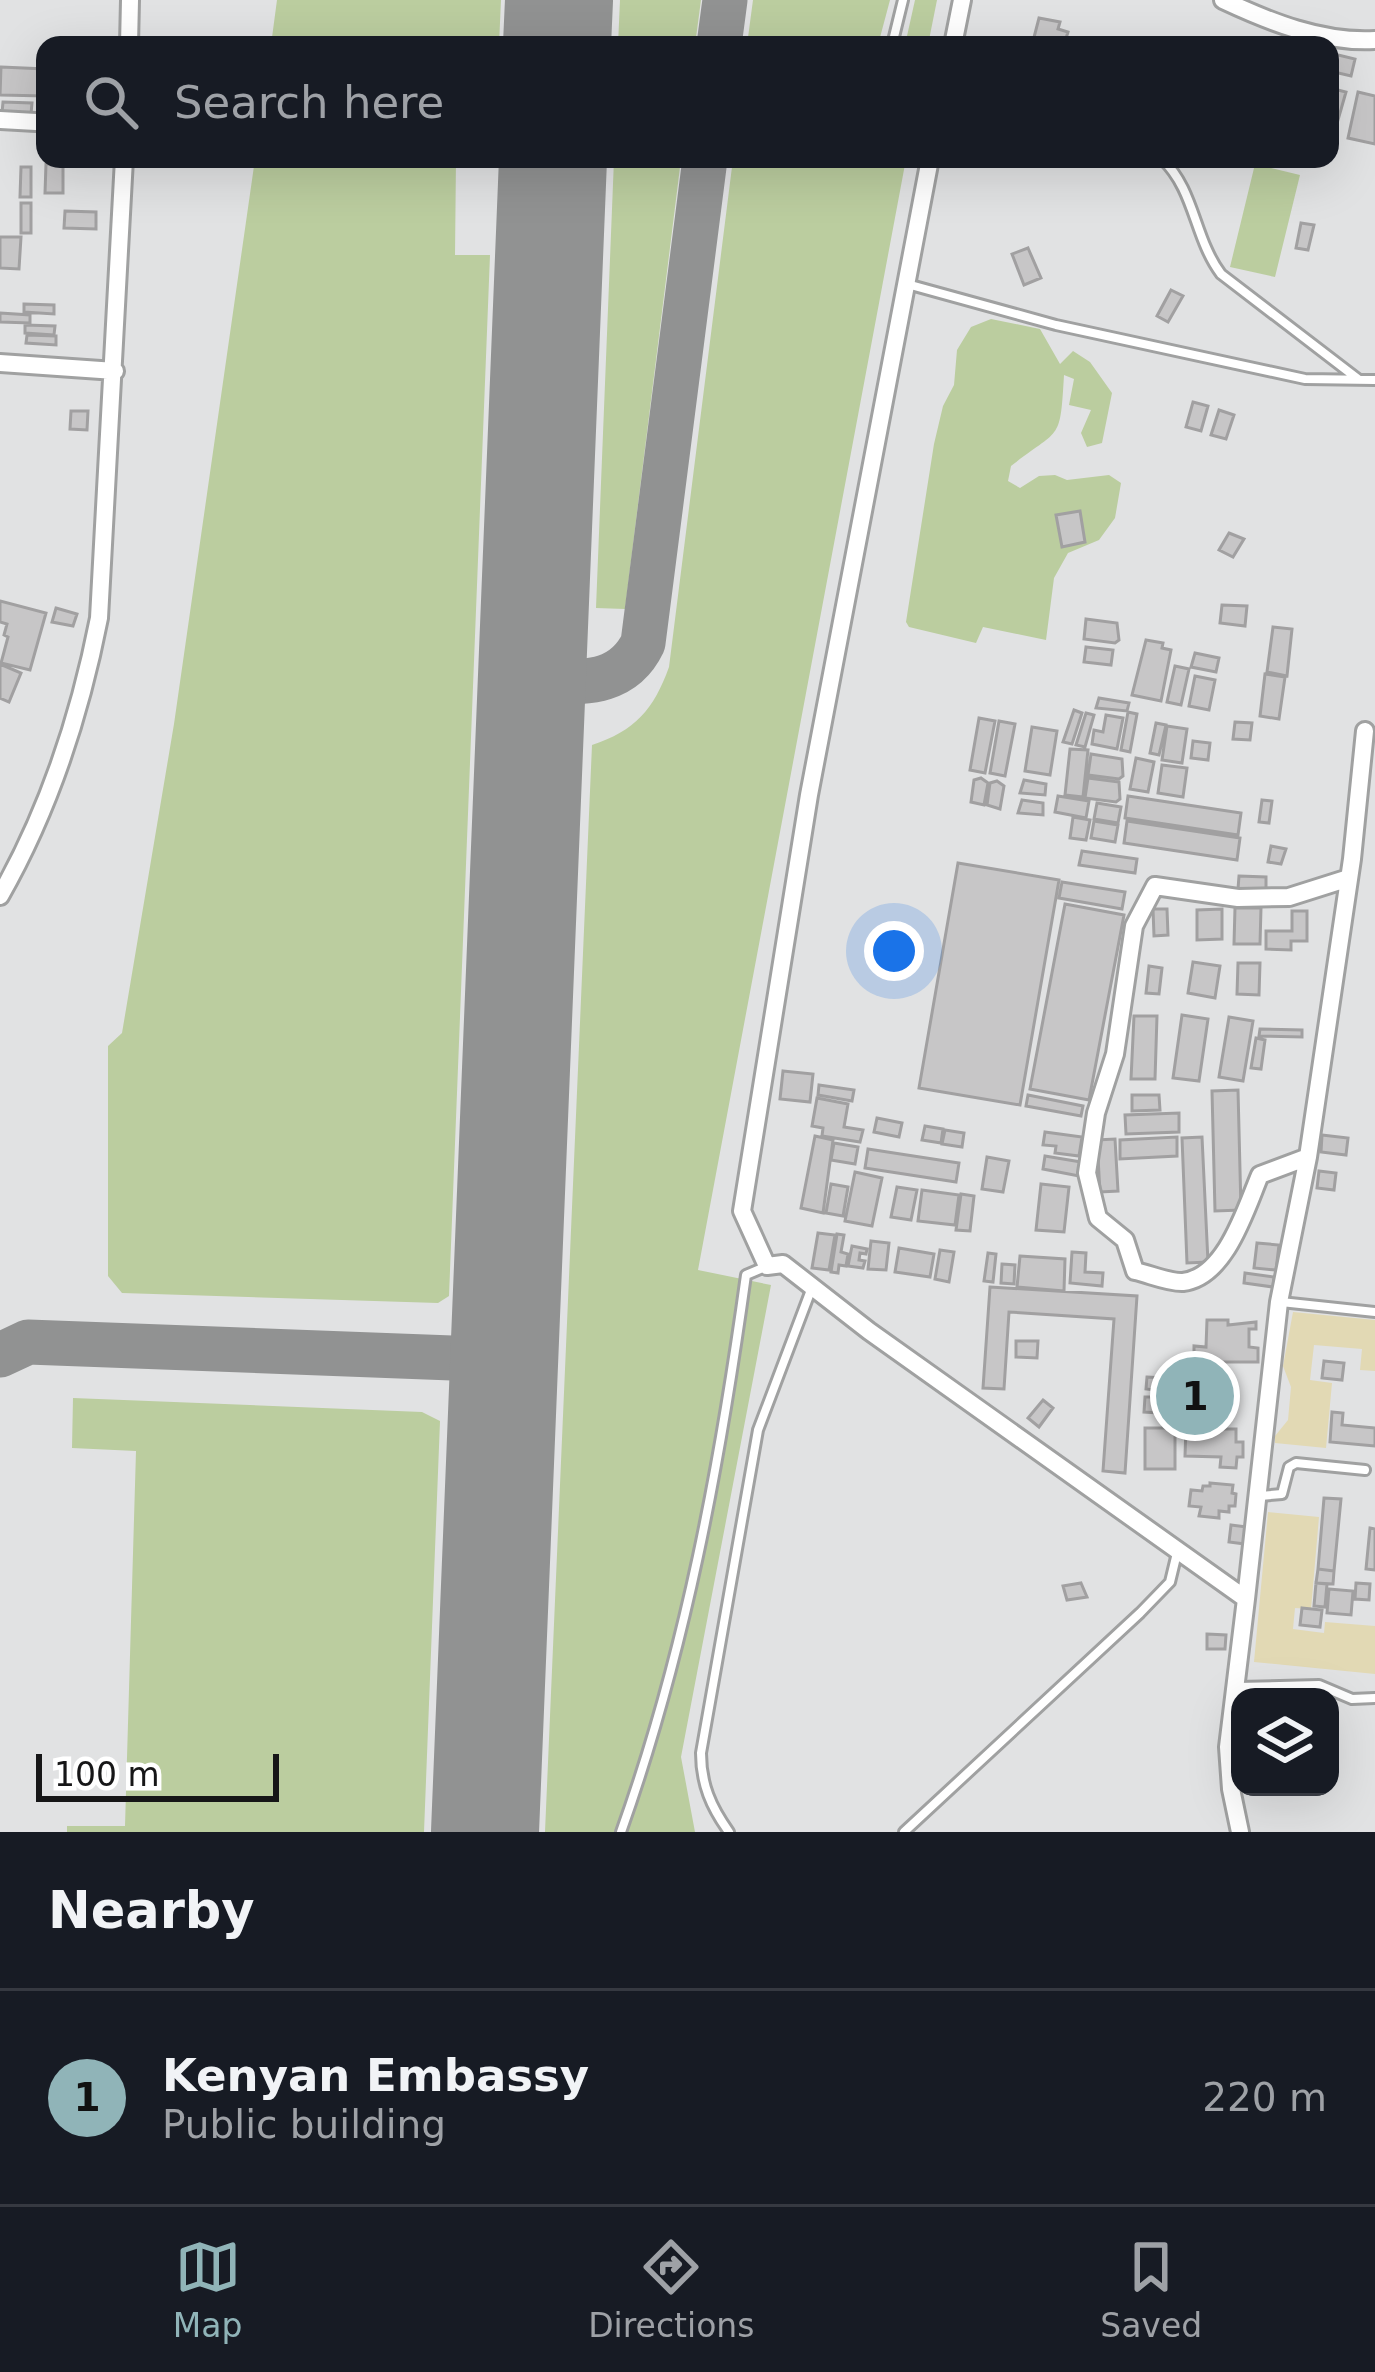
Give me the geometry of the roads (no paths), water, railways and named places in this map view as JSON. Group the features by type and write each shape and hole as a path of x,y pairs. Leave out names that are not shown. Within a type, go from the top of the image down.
{"street":[{"path":"128,36 130,0"},
{"path":"955,36 962,0"},
{"path":"1223,0 1273,23 1332,36"},
{"path":"1339,37 1375,40"},
{"path":"0,120 36,122"},
{"path":"0,896 48,795 88,679 100,618 124,168"},
{"path":"928,168 809,794 742,1211 767,1266 783,1264 1246,1599"},
{"path":"0,363 115,371"},
{"path":"1240,1832 1228,1747 1280,1302 1308,1157 1349,878 1365,731"},
{"path":"1308,1157 1260,1174 1246,1213 1215,1265 1184,1282 1135,1271 1125,1240 1098,1218 1087,1173 1096,1113 1115,1054 1134,926 1155,886 1238,898 1289,897 1349,878"}],"lane":[{"path":"894,36 903,0"},
{"path":"1172,168 1180,176 1208,256 1220,274 1359,380"},
{"path":"906,284 1056,325 1305,380 1375,380"},
{"path":"621,1832 652,1744 701,1541 746,1276 767,1266"},
{"path":"728,1832 701,1779 701,1753 758,1430 812,1288"},
{"path":"1280,1302 1375,1312"},
{"path":"1258,1496 1282,1494 1288,1470 1296,1463 1365,1470"},
{"path":"904,1832 1140,1613 1170,1582 1177,1553"},
{"path":"1238,1687 1318,1685 1352,1699 1375,1698"}],"place":[{"name":"Kenyan Embassy","path":"1195,1396"}]}
